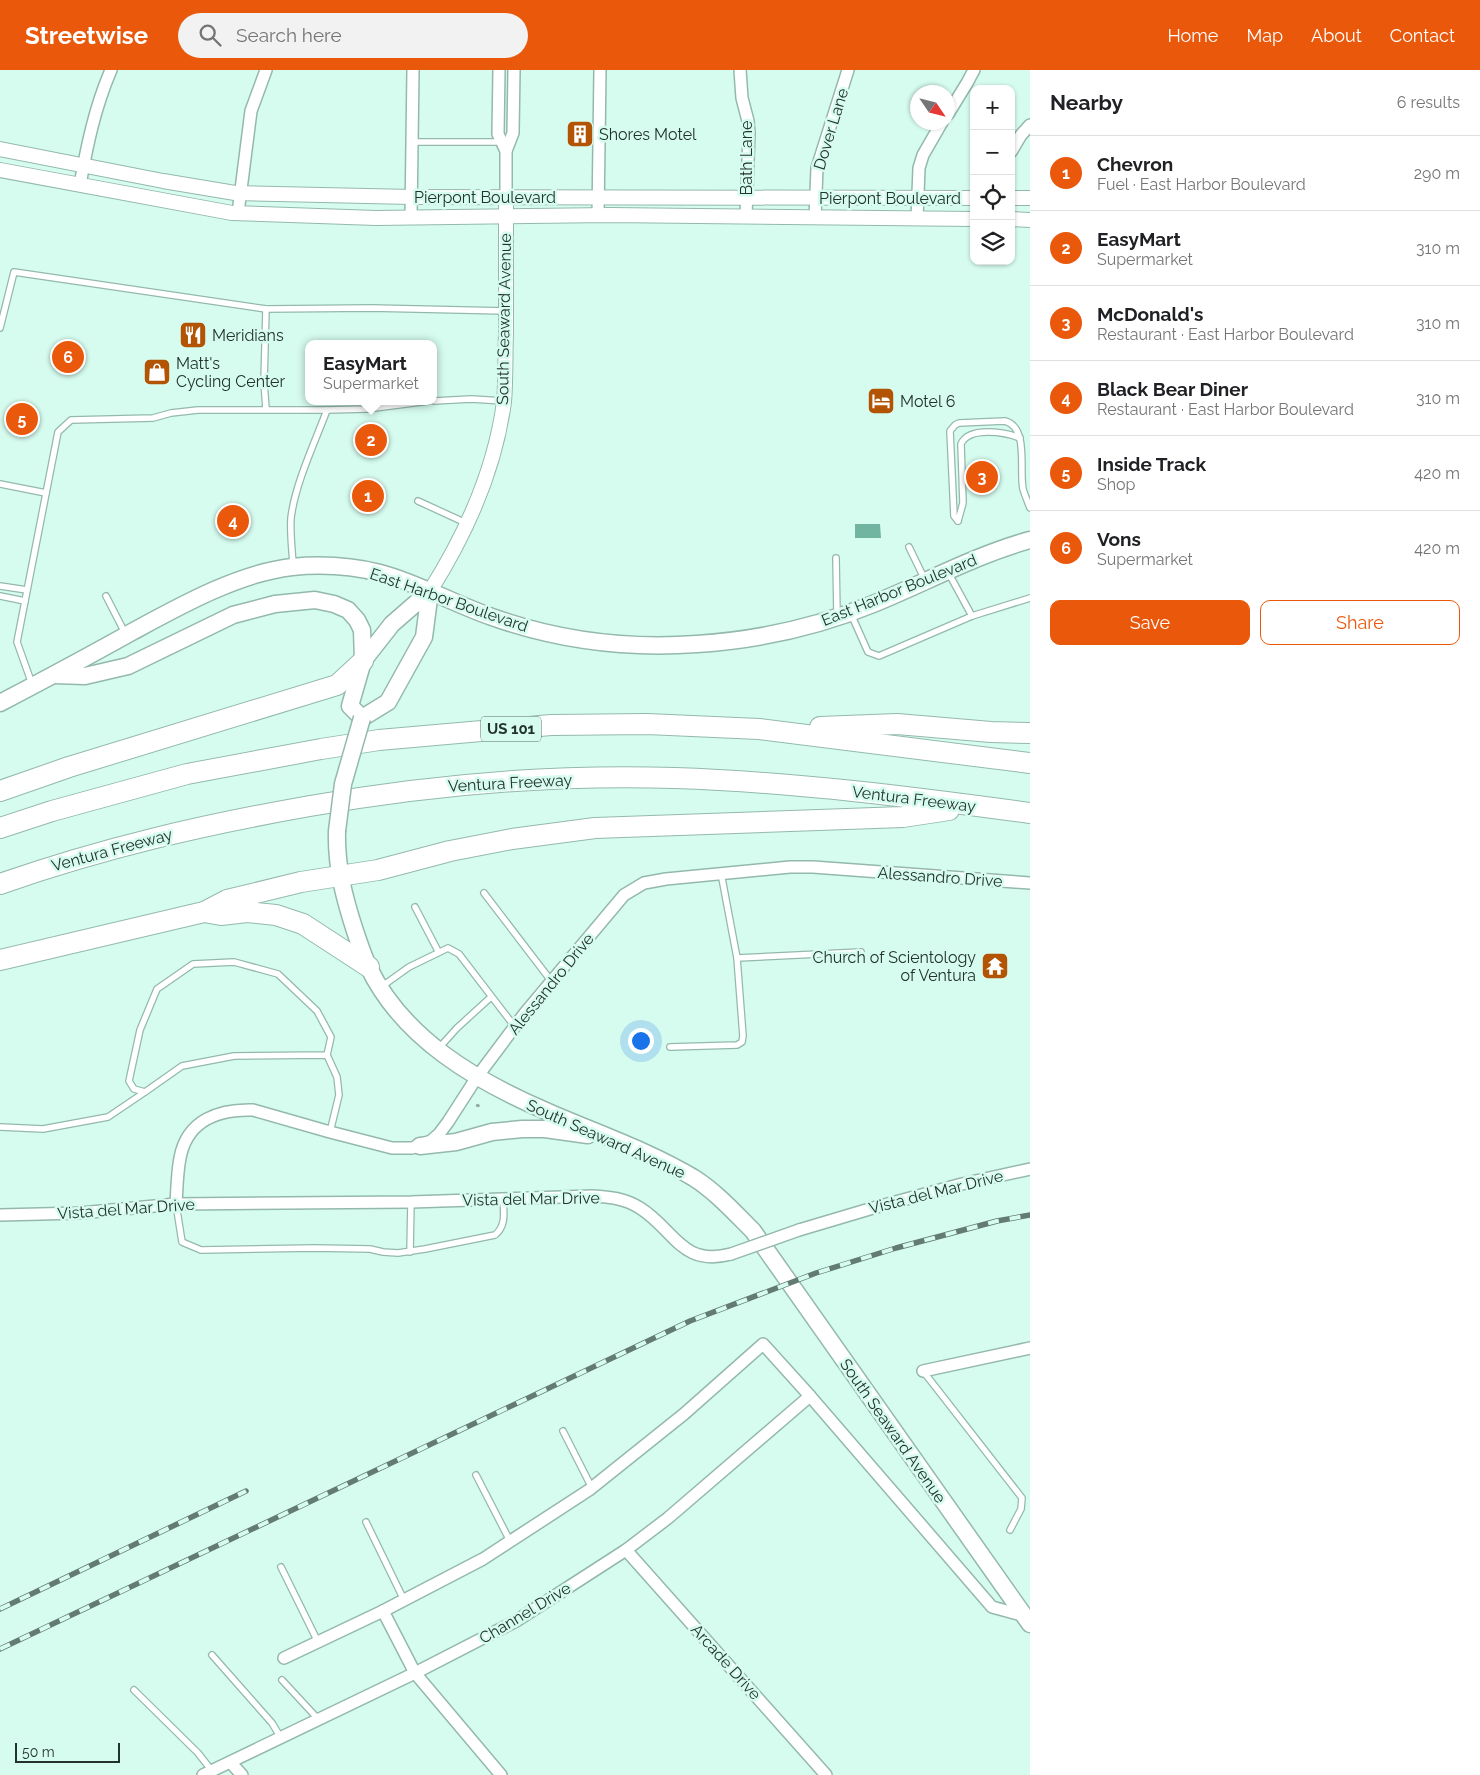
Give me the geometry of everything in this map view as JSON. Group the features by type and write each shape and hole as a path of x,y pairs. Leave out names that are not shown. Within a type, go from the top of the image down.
{"highway":[{"path":"0,791 69,767 337,684 363,661"},
{"name":"US 101","path":"0,828 52,811 187,774 379,740 551,725 647,724 759,729 1030,764"},
{"path":"759,729 897,724 991,732 1030,733"},
{"name":"Ventura Freeway","path":"0,884 112,848 185,830 378,794 469,784 566,779 673,778 820,788 1030,813"},
{"path":"0,960 204,912 226,900 301,882 378,870 450,851 495,842 596,828 903,817 974,806"},
{"path":"204,912 221,915 247,912 276,915 303,924 368,967"}],"main road":[{"name":"East Harbor Boulevard","path":"0,703 195,599 245,579 270,571 293,567 338,566 381,573 430,591 476,612 524,627 589,640 661,645 731,641 794,630 843,615 1002,548 1030,540"},
{"name":"South Seaward Avenue","path":"362,718 350,706 363,661 392,624 430,591"},
{"name":"South Seaward Avenue","path":"430,591 424,638 388,702 362,718 342,784 336,843 339,877 348,911 368,967 398,1011 437,1050 477,1076 525,1102 664,1161 695,1179 724,1201 753,1231 1028,1618"},
{"path":"54,675 85,676 128,666 234,615 275,604 315,600 334,604 348,610 357,620 362,630 363,661"},
{"path":"420,1146 456,1142 492,1132 522,1129 545,1129 613,1139"}],"street":[{"path":"80,185 96,108 111,70"},
{"path":"238,213 251,111 266,70"},
{"path":"411,217 413,70"},
{"name":"South Seaward Avenue","path":"430,591 449,562 487,473 504,401 506,197 504,146 498,134 499,70"},
{"name":"South Seaward Avenue","path":"504,146 513,133 514,70"},
{"path":"598,216 600,70"},
{"name":"Bath Lane","path":"740,70 742,98 749,133 746,216"},
{"name":"Dover Lane","path":"815,218 817,168 848,70"},
{"path":"955,103 974,70"},
{"path":"499,106 514,106"},
{"path":"1015,145 1030,125"},
{"path":"917,219 918,174 923,155 937,130"},
{"name":"Pierpont Boulevard","path":"0,149 163,181 240,193 412,197 970,198"},
{"name":"Pierpont Boulevard","path":"0,170 238,213 376,218 746,216 970,219"},
{"path":"1015,198 1030,198"},
{"path":"1015,219 1030,220"},
{"name":"Alessandro Drive","path":"176,1204 178,1169 184,1146 190,1134 207,1118 230,1111 254,1110 392,1148 420,1146 439,1134 477,1076 525,1013 624,895 644,883 666,878 812,867 1030,883"},
{"name":"Vista del Mar Drive","path":"0,1215 80,1213 176,1204 411,1202 592,1196 617,1198 640,1208 691,1253 707,1258 731,1254 799,1230 873,1208 962,1184 1030,1169"},
{"name":"South Seaward Avenue","path":"592,1488 684,1414 763,1344 992,1607 1028,1618"},
{"path":"924,1371 1025,1349 1030,1360"},
{"name":"Channel Drive","path":"208,1773 415,1673 516,1621 626,1550 668,1518 810,1396"},
{"path":"284,1658 383,1611 483,1559 592,1488"},
{"name":"Arcade Drive","path":"626,1550 826,1775"},
{"path":"383,1611 415,1673 501,1775"},
{"path":"231,1763 242,1775"}],"lane":[{"path":"413,142 504,146"},
{"path":"0,328 14,272 266,309 371,308 506,311"},
{"path":"266,309 264,382 266,409"},
{"path":"437,401 471,399 504,401"},
{"path":"33,686 17,642 58,432 71,420 134,420 153,418 171,412 198,410 328,410 367,409 398,405"},
{"path":"293,567 290,535 291,516 300,484 328,410"},
{"path":"1020,438 1006,433 970,434 964,438 961,444 963,503 958,521 954,516 950,431 959,423 1005,421 1012,423 1017,429 1020,438 1023,489 1030,508"},
{"path":"0,484 46,493"},
{"path":"418,501 467,523"},
{"path":"909,547 925,580"},
{"path":"836,558 843,615 868,652 879,656 972,616 1030,598"},
{"path":"948,570 972,616"},
{"path":"0,586 27,590"},
{"path":"0,596 25,601"},
{"path":"106,596 126,635"},
{"path":"670,1047 737,1045 742,1042 744,1036 737,958 721,873"},
{"path":"484,893 552,982"},
{"path":"415,907 438,952"},
{"path":"381,988 409,967 448,948 459,954 515,1027"},
{"path":"737,958 861,952"},
{"path":"145,1092 134,1089 129,1081 140,1030 157,988 194,964 234,962 278,974 317,1011 332,1037 327,1056 337,1077 340,1095 330,1132"},
{"path":"437,1050 457,1028 491,997"},
{"path":"0,1127 43,1129 108,1116 182,1066 234,1056 327,1056"},
{"path":"176,1204 182,1242 201,1250 314,1248 410,1252 495,1235 500,1230 505,1217 503,1200"},
{"path":"410,1252 411,1202"},
{"path":"924,1371 1022,1498 1021,1509 1010,1530"},
{"path":"563,1431 592,1488"},
{"path":"476,1476 510,1541"},
{"path":"366,1522 404,1600"},
{"path":"280,1567 318,1642"},
{"path":"212,1655 272,1723 281,1738"},
{"path":"282,1680 319,1720"},
{"path":"134,1690 198,1753 208,1773"}],"path":[{"path":"476,1104 478,1106 482,1102"}],"shaded area":[{"path":"855,524 880,524 881,538 855,538"}],"railway":[{"path":"0,1649 690,1321 816,1273 896,1248 997,1221 1030,1215"},
{"path":"0,1609 246,1491"}],"place":[{"name":"Shores Motel","path":"580,134"},
{"name":"Meridians","path":"193,335"},
{"name":"Vons","path":"68,357"},
{"name":"Matt's Cycling Center","path":"157,372"},
{"name":"Motel 6","path":"881,401"},
{"name":"Inside Track","path":"22,419"},
{"name":"EasyMart","path":"371,440"},
{"name":"McDonald's","path":"982,477"},
{"name":"Chevron","path":"368,496"},
{"name":"Black Bear Diner","path":"233,521"},
{"name":"Church of Scientology of Ventura","path":"995,966"}]}
